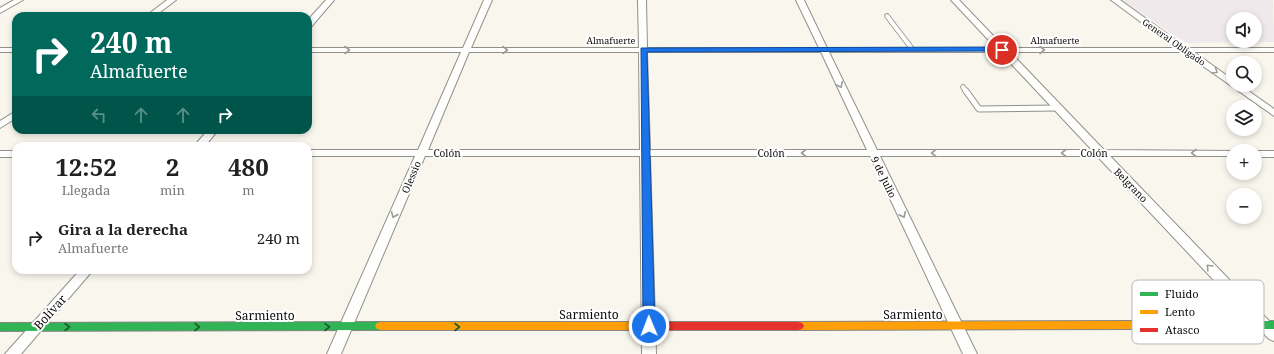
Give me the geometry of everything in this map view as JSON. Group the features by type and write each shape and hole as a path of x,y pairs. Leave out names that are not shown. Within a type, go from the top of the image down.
{"street":[{"path":"0,10 20,0"},
{"path":"156,12 172,0"},
{"path":"312,20 330,0"},
{"name":"Olessio","path":"334,354 488,0"},
{"path":"642,0 649,354"},
{"name":"9 de Julio","path":"800,0 970,354"},
{"name":"Belgrano","path":"955,0 1224,280"},
{"name":"General Obligado","path":"1115,0 1226,78"},
{"path":"0,50 12,50"},
{"name":"Almafuerte","path":"312,50 1274,50"},
{"name":"General Obligado","path":"1245,92 1274,113"},
{"path":"0,126 12,117"},
{"path":"202,142 210,134"},
{"name":"Colón","path":"312,153 1226,153"},
{"path":"0,154 12,154"},
{"path":"1262,154 1274,154"},
{"name":"Bolívar","path":"12,354 83,274"},
{"name":"Sarmiento","path":"0,327 1132,326"},
{"name":"Belgrano","path":"1269,326 1274,336"}],"lane":[{"path":"887,16 912,50"},
{"path":"963,87 979,109 1058,108"}],"shaded area":[{"path":"1122,0 1273,0 1274,42 1262,42 1262,12 1226,12 1226,43 1186,43"}],"traffic: fast":[{"path":"1264,325 1274,325"},
{"path":"0,327 381,326"}],"traffic: slow":[{"path":"798,326 1130,325"},
{"path":"381,326 648,326"}],"traffic: jam":[{"path":"648,326 798,326"}],"route":[{"path":"649,326 643,50 1002,50"}]}
